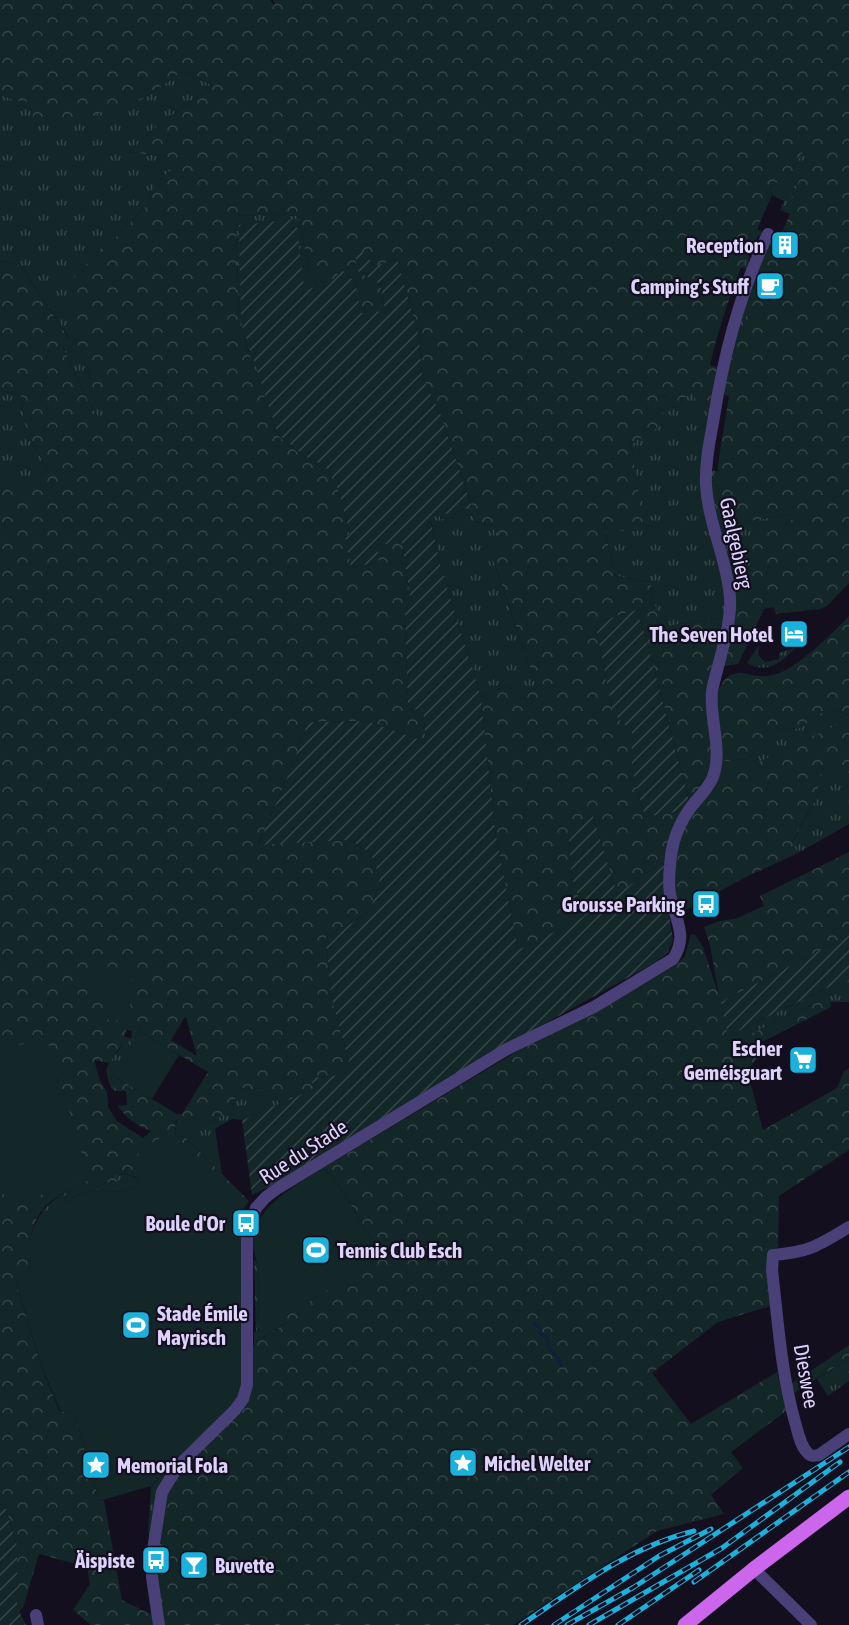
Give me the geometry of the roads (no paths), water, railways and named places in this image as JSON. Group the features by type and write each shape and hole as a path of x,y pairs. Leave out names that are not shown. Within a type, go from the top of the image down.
{"main road":[{"path":"685,1625 849,1497"},
{"path":"697,1625 736,1585"}],"street":[{"name":"Gaalgebierg","path":"679,926 670,894 671,849 681,821 708,788 717,762 710,703 729,616 730,600 728,584 709,513 706,463 729,339 751,272 768,234"},
{"name":"Rue du Stade","path":"159,1625 152,1577 152,1556 162,1492 178,1466 243,1399 247,1385 247,1235 256,1208 278,1188 428,1096 507,1049 594,1007 673,959 680,949 682,939 679,926"},
{"name":"Dieswee","path":"849,1227 814,1248 796,1253 773,1255 772,1270 786,1390 805,1450 808,1455 819,1455 849,1434"},
{"path":"754,1569 811,1625"}],"waterway":[{"path":"535,1324 539,1327 540,1334 547,1337 549,1348 562,1366"}],"railway":[{"path":"567,1625 634,1587 849,1447"},
{"path":"589,1625 722,1548 840,1462"},
{"path":"694,1582 849,1472"},
{"path":"554,1625 659,1556 711,1529"},
{"path":"521,1625 625,1558 647,1547 694,1531"},
{"path":"618,1625 699,1570"}],"place":[{"name":"Reception","path":"785,245"},
{"name":"Camping's Stuff","path":"770,286"},
{"name":"The Seven Hotel","path":"794,634"},
{"name":"Grousse Parking","path":"706,904"},
{"name":"Escher Geméisguart","path":"803,1060"},
{"name":"Boule d'Or","path":"246,1223"},
{"name":"Tennis Club Esch","path":"316,1250"},
{"name":"Stade Émile Mayrisch","path":"136,1325"},
{"name":"Michel Welter","path":"463,1463"},
{"name":"Memorial Fola","path":"96,1465"},
{"name":"Äispiste","path":"156,1560"},
{"name":"Buvette","path":"194,1565"}]}
